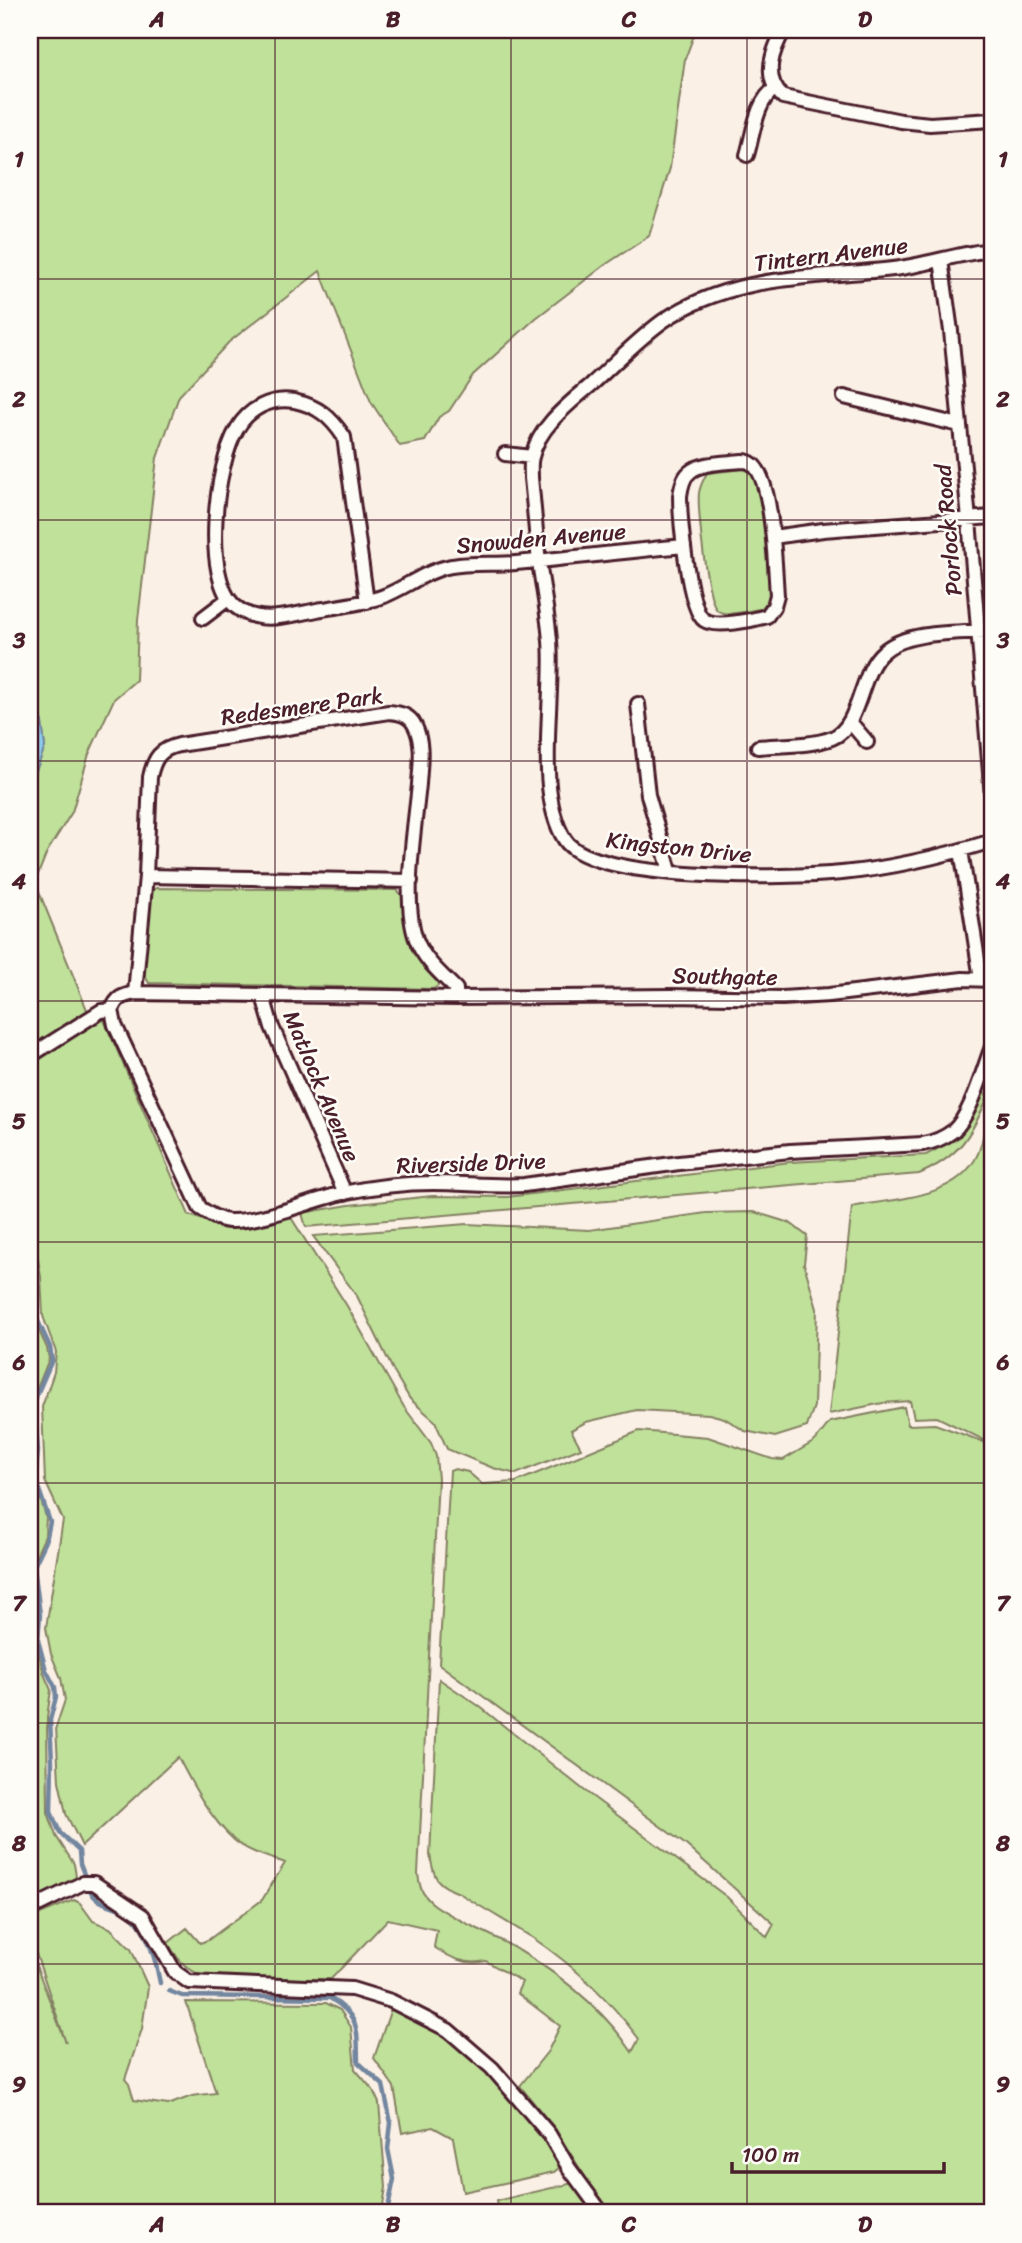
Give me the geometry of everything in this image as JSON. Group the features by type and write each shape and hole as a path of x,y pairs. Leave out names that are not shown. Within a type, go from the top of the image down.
{"street":[{"path":"783,30 770,66 770,77 775,89 783,97 901,121 930,124 992,120"},
{"path":"747,155 761,108 767,94 775,89"},
{"name":"Tintern Avenue","path":"531,457 549,425 578,396 661,322 683,308 711,296 780,278 908,267 992,250"},
{"name":"Porlock Road","path":"942,260 970,520 992,797"},
{"path":"844,397 959,425"},
{"path":"203,618 228,599 220,579 216,553 216,520 225,460 237,429 252,410 272,401 289,400 323,411 344,437 367,602"},
{"path":"505,454 531,457 539,560"},
{"path":"742,461 751,463 757,469 766,492 773,537 777,595 767,616 713,624 703,620 696,611 684,546 680,495 688,473 696,468 742,461"},
{"path":"773,537 824,530 992,517"},
{"name":"Snowden Avenue","path":"228,599 237,608 254,617 273,618 367,602 386,596 447,567 509,564 684,546"},
{"name":"Kingston Drive","path":"539,560 551,644 548,752 550,789 555,818 565,839 575,851 593,860 626,867 734,877 842,873 919,862 992,841"},
{"path":"758,747 833,738 842,732 850,722 871,665 883,651 908,639 992,631"},
{"path":"638,704 648,794 670,871"},
{"name":"Redesmere Park","path":"135,993 153,762 168,747 389,712 401,713 409,718 419,737 421,754 411,881 416,940 427,958 456,989 456,998"},
{"path":"850,722 867,742"},
{"path":"961,850 968,901 987,979"},
{"path":"146,876 411,881"},
{"name":"Southgate","path":"456,998 782,998 953,980 987,979"},
{"path":"30,1056 101,1011 112,1010 121,996 135,993 456,998"},
{"name":"Matlock Avenue","path":"265,995 272,1027 345,1193"},
{"name":"Riverside Drive","path":"112,1010 115,1025 200,1208 228,1221 255,1217 345,1193 410,1184 501,1187 790,1151 937,1141 955,1130 968,1110 992,1047"},
{"path":"30,1909 83,1884 94,1883 143,1916 175,1972 189,1982 352,1989 391,2001 449,2029 492,2068 550,2134 569,2168 602,2213"}],"green space":[{"path":"30,30 696,30 685,59 670,168 649,236 605,265 536,318 473,375 449,411 439,417 425,441 400,446 371,402 320,271 229,342 179,396 157,458 138,620 136,680 114,699 89,754 72,812 47,852 35,882 88,1012 30,1049 30,786 45,747 38,691 30,674"},
{"path":"754,468 762,483 773,594 761,609 722,613 714,604 710,591 699,490 707,473"},
{"path":"156,888 397,890 404,898 415,950 438,986 433,989 149,983 142,971 149,893"},
{"path":"104,1020 189,1215 228,1229 258,1225 290,1216 347,1306 404,1407 431,1443 436,1456 438,1479 418,1874 423,1893 446,1912 520,1951 556,1975 606,2018 632,2052 639,2039 603,1997 576,1972 533,1938 437,1880 430,1855 439,1679 479,1706 585,1791 727,1897 767,1937 774,1924 686,1845 439,1664 450,1471 455,1469 468,1472 482,1484 516,1482 639,1431 708,1437 772,1459 783,1460 815,1441 830,1422 904,1407 908,1425 935,1424 992,1445 992,2213 608,2213 555,2129 520,2086 548,2051 560,2026 517,1993 522,1982 486,1961 465,1962 440,1951 434,1947 437,1930 388,1919 331,1979 213,1979 192,1971 181,1962 168,1943 187,1928 200,1943 208,1940 262,1900 285,1863 252,1851 234,1840 210,1812 178,1757 82,1846 66,1814 59,1781 56,1727 65,1700 46,1628 63,1520 45,1481 42,1407 54,1372 56,1352 43,1316 41,1277 30,1212 30,1066 93,1024"},
{"path":"992,1089 992,1444 937,1417 914,1418 910,1401 883,1403 829,1414 852,1207 926,1193 944,1187 959,1177 972,1165 980,1148"},
{"path":"983,1091 988,1097 962,1144 944,1160 919,1174 306,1227 302,1213 432,1196 507,1197 790,1162 926,1155 960,1137"},
{"path":"754,1212 790,1223 807,1236 804,1264 817,1309 814,1406 807,1427 775,1437 745,1431 724,1418 709,1414 637,1410 586,1422 571,1430 581,1448 516,1474 493,1468 447,1449 435,1421 410,1399 395,1374 357,1296 313,1236 467,1224 589,1230 706,1213"},
{"path":"30,1261 34,1320 49,1359 32,1401 35,1456 32,1472 46,1517 45,1536 31,1567 36,1614 35,1640 51,1690 47,1717 48,1812 56,1836 74,1864 77,1882 30,1903"},
{"path":"74,1900 80,1903 93,1921 110,1928 131,1949 148,1987 142,2029 125,2079 134,2100 168,2105 192,2096 216,2093 186,2002 326,2003 340,2010 351,2027 355,2069 373,2090 379,2103 386,2187 382,2212 39,2213 30,2191 30,1950 66,2043 30,1936 30,1918"},
{"path":"392,2006 452,2038 499,2082 544,2135 559,2158 559,2168 554,2172 463,2192 453,2138 433,2127 402,2133 394,2087 374,2058"},
{"path":"573,2183 596,2213 498,2213 496,2201"}],"water":[{"path":"30,674 38,691 45,747 30,786"}],"waterway":[{"path":"30,1241 37,1289 37,1319 50,1347 52,1360 34,1401 38,1451 35,1478 50,1522 46,1541 34,1566 40,1615 38,1640 56,1697 50,1720 51,1812 60,1833 79,1851 80,1864 86,1879"},
{"path":"89,1887 96,1898 123,1910 135,1919 153,1955 160,1983"},
{"path":"169,1991 182,1996 330,1998 347,2012 357,2033 358,2062 383,2085 391,2123 388,2149 394,2179 387,2213"}]}
